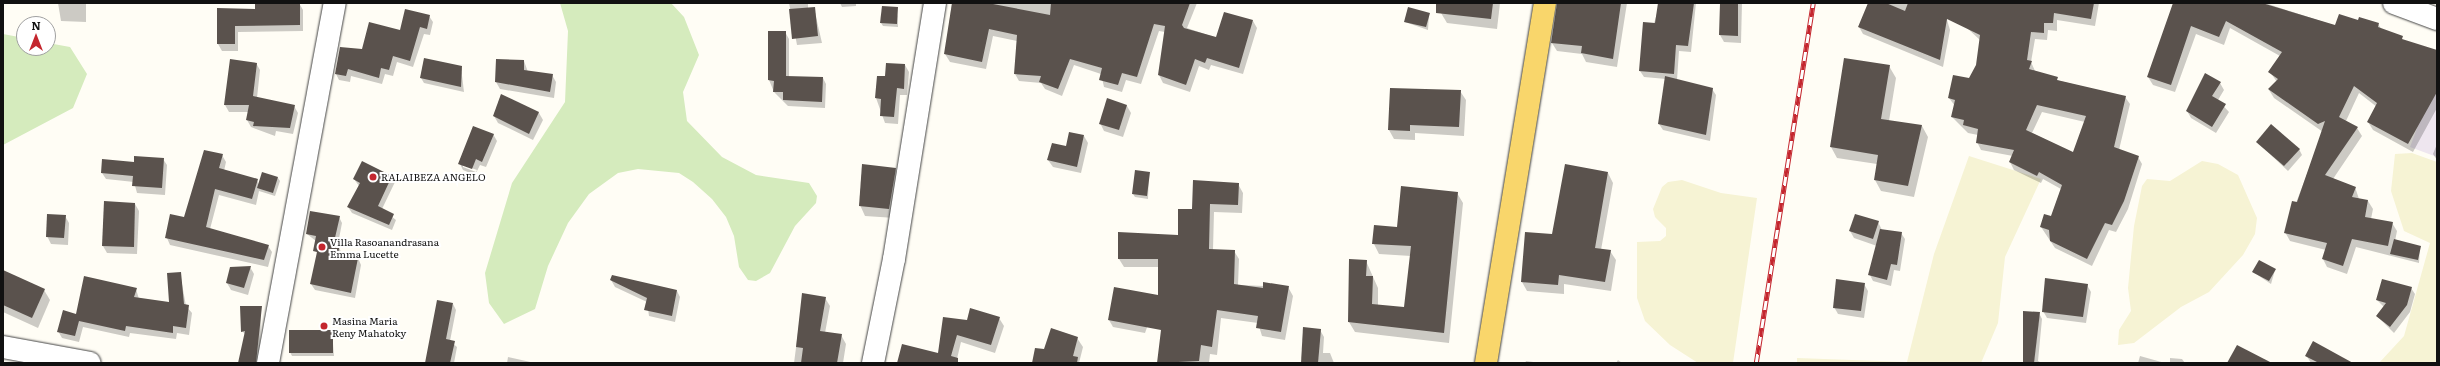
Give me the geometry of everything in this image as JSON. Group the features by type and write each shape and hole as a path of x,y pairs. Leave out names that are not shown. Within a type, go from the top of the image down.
{"main road":[{"path":"1486,363 1545,3"}],"street":[{"path":"873,363 894,259 935,3"},
{"path":"2394,3 2437,18"},
{"path":"268,363 330,9"},
{"path":"3,347 90,363"}],"shaded area":[{"path":"2437,75 2437,157 2410,147"},
{"path":"2412,153 2437,162 2437,363 2379,363 2404,336 2430,243 2404,231 2391,191 2395,154"},
{"path":"1969,156 2041,179 2005,257 1998,323 1981,363 1797,363 1797,358 1907,362 1934,254"},
{"path":"2202,161 2218,164 2238,175 2257,218 2255,234 2243,255 2209,292 2181,307 2134,343 2118,345 2119,330 2131,311 2128,288 2134,226 2142,186 2147,179 2170,181"},
{"path":"1682,180 1721,193 1757,198 1733,363 1698,363 1670,345 1645,321 1637,298 1637,242 1660,241 1666,236 1666,228 1655,217 1653,209 1662,187 1668,182"}],"green space":[{"path":"560,3 671,3 684,17 699,55 683,92 687,121 722,157 756,175 809,183 817,196 816,203 795,226 770,273 756,281 748,280 739,267 734,236 726,217 712,199 693,182 679,173 638,169 618,173 589,194 568,223 548,266 535,309 504,324 489,303 485,273 512,183 565,102 568,31"},
{"path":"3,34 16,36 16,56 56,56 56,44 70,47 87,74 73,108 3,145"}],"building":[{"path":"300,3 300,25 235,26 235,44 217,44 217,8 255,9 255,4"},
{"path":"952,3 993,4 1050,15 1051,3 1190,3 1182,25 1184,28 1216,37 1224,12 1253,20 1239,68 1207,58 1205,63 1195,59 1186,85 1158,75 1165,26 1154,24 1137,77 1122,73 1118,85 1099,80 1102,68 1070,59 1058,89 1039,82 1041,76 1014,74 1017,35 989,29 982,62 944,54"},
{"path":"1436,3 1493,3 1491,19 1436,13"},
{"path":"1557,3 1621,3 1613,59 1581,53 1582,46 1551,43"},
{"path":"1658,3 1694,3 1688,46 1676,45 1674,74 1639,71 1643,22 1655,23"},
{"path":"1868,3 1886,3 1905,11 1908,3 2094,3 2091,19 2054,13 2053,23 2044,23 2044,33 2031,32 2027,60 2032,61 2029,69 2058,77 2057,80 2126,96 2114,147 2139,156 2124,201 2112,225 2105,223 2087,259 2050,241 2049,230 2040,227 2044,214 2051,216 2062,185 2039,172 2037,176 2009,162 2014,150 1976,143 1978,129 1963,125 1964,120 1951,117 1955,100 1948,98 1953,75 1969,78 1976,65 1980,35 1947,19 1940,60 1858,27","holes":["2037,105 2086,116 2073,152 2026,130"]},
{"path":"2173,3 2262,3 2335,25 2339,14 2358,20 2359,17 2379,23 2378,27 2403,36 2402,39 2437,50 2437,92 2408,144 2367,122 2377,103 2354,86 2339,117 2358,127 2325,175 2356,187 2352,197 2368,200 2365,217 2393,222 2388,246 2352,239 2343,266 2322,259 2327,243 2284,233 2292,201 2297,202 2325,121 2318,124 2268,89 2278,79 2268,72 2282,52 2226,21 2219,37 2191,26 2171,85 2147,77"},
{"path":"1720,4 1738,4 1738,36 1719,35"},
{"path":"882,6 898,7 897,24 880,23"},
{"path":"815,7 818,36 792,39 789,9"},
{"path":"1408,7 1430,13 1426,27 1404,22"},
{"path":"405,9 430,15 427,29 420,27 410,61 393,56 389,70 381,68 379,78 348,69 346,76 335,74 340,47 362,49 369,22 400,30"},
{"path":"768,31 786,31 786,76 823,77 822,102 783,100 783,92 773,92 774,81 768,80"},
{"path":"424,58 462,66 461,87 420,78"},
{"path":"1844,58 1890,65 1881,119 1922,125 1908,186 1874,180 1878,155 1830,147"},
{"path":"230,59 257,63 253,96 295,105 290,128 253,126 254,122 246,120 249,105 224,105"},
{"path":"496,59 524,60 524,70 553,74 550,92 495,82"},
{"path":"886,63 905,64 904,89 897,88 894,117 880,116 881,99 875,98 877,76 885,76"},
{"path":"2205,73 2221,82 2212,96 2226,104 2212,127 2186,111"},
{"path":"1665,76 1713,88 1706,135 1658,124"},
{"path":"1390,88 1461,90 1459,127 1410,125 1410,131 1388,130"},
{"path":"501,94 539,112 529,134 493,116"},
{"path":"1107,98 1127,105 1119,130 1099,124"},
{"path":"2271,124 2300,149 2284,166 2256,142"},
{"path":"473,126 494,134 482,162 476,159 472,169 458,164"},
{"path":"1069,132 1084,135 1077,167 1047,160 1052,143 1066,146"},
{"path":"204,150 223,154 219,168 258,179 252,199 215,189 206,227 269,245 264,260 165,238 170,214 184,217"},
{"path":"134,156 164,158 162,188 132,186 133,176 101,173 102,159 134,162"},
{"path":"362,161 392,176 378,206 394,214 389,225 347,207 360,183 353,179"},
{"path":"862,164 896,168 889,209 859,206"},
{"path":"1565,164 1608,172 1595,248 1611,250 1605,282 1559,275 1558,285 1521,282 1525,232 1552,234"},
{"path":"1135,170 1150,172 1147,196 1132,194"},
{"path":"262,172 278,177 273,193 257,188"},
{"path":"1193,180 1239,183 1238,205 1210,204 1209,249 1235,250 1234,284 1263,288 1263,282 1289,286 1281,332 1256,328 1258,316 1217,310 1212,347 1201,345 1199,361 1157,363 1161,330 1108,320 1114,287 1158,295 1158,259 1118,259 1118,232 1178,235 1178,209 1192,209"},
{"path":"1401,186 1458,192 1444,333 1348,322 1349,259 1367,260 1366,276 1373,276 1372,304 1404,307 1411,246 1372,244 1374,225 1397,227"},
{"path":"104,201 135,203 134,247 102,246"},
{"path":"310,211 340,216 334,242 340,243 338,254 358,258 351,293 310,284 317,252 313,251 316,236 306,234"},
{"path":"47,214 66,215 64,238 46,237"},
{"path":"1855,214 1879,221 1873,239 1849,231"},
{"path":"1880,229 1902,232 1897,265 1891,264 1887,280 1868,275"},
{"path":"2394,239 2421,246 2418,260 2390,254"},
{"path":"2259,260 2276,269 2269,281 2252,272"},
{"path":"251,266 244,288 226,283 230,267"},
{"path":"3,270 45,289 32,318 3,305"},
{"path":"181,272 184,304 189,305 186,328 173,326 173,333 126,326 125,331 79,321 75,336 57,332 63,310 76,314 84,276 137,288 134,297 169,302 167,273"},
{"path":"612,275 677,290 672,316 644,310 647,298 610,280"},
{"path":"2045,278 2088,284 2083,317 2042,312"},
{"path":"1836,279 1865,283 1861,311 1833,308"},
{"path":"2382,279 2412,287 2407,305 2390,327 2376,316 2386,303 2376,300"},
{"path":"802,293 826,297 820,331 842,334 837,363 801,363 803,348 796,347"},
{"path":"437,300 453,303 446,339 455,341 450,363 425,363"},
{"path":"240,306 262,306 256,363 238,363 245,331 241,332"},
{"path":"970,308 1000,317 991,345 957,335 951,356 958,358 958,363 897,363 902,344 938,353 943,317 967,320"},
{"path":"2023,311 2040,312 2034,363 2023,363"},
{"path":"1303,327 1321,329 1318,363 1301,363"},
{"path":"1051,328 1078,337 1073,356 1078,357 1077,363 1032,363 1035,348 1044,349"},
{"path":"289,330 333,330 333,353 289,353"},
{"path":"2313,341 2353,363 2319,363 2305,356"},
{"path":"2237,345 2272,363 2227,363"}],"railway":[{"path":"1756,363 1813,3"}],"place":[{"name":"RALAIBEZA ANGELO","path":"373,177"},
{"name":"Villa Rasoanandrasana Emma Lucette","path":"322,247"},
{"name":"Masina Maria Reny Mahatoky","path":"324,326"}]}
